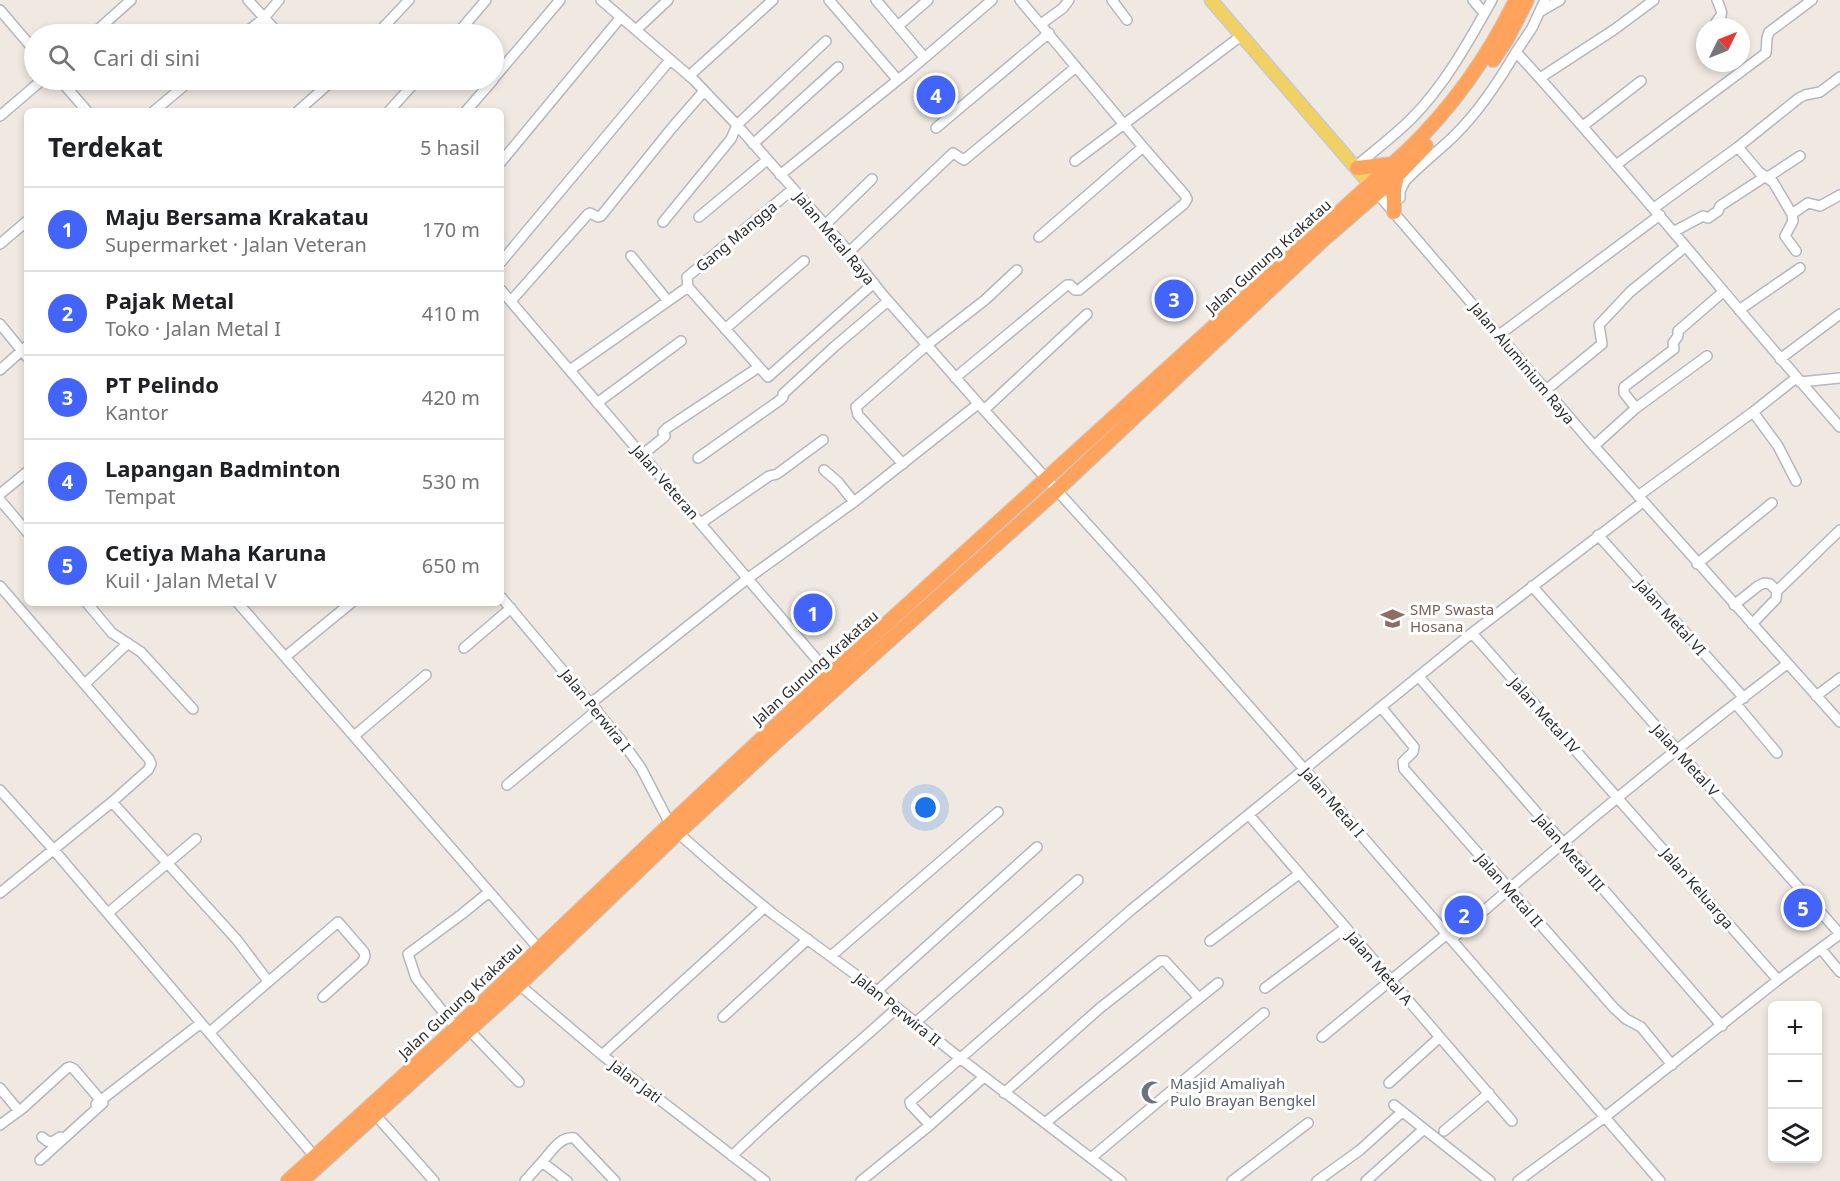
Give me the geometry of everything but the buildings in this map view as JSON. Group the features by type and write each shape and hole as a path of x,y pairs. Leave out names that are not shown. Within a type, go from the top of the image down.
{"highway":[{"path":"1399,218 1394,190 1395,170 1447,110 1481,64 1516,0"},
{"path":"1374,189 1437,134 1507,39 1527,0"},
{"path":"1356,167 1395,170"},
{"name":"Jalan Gunung Krakatau","path":"302,1181 372,1111 674,828 830,675 1046,479 1374,189"},
{"name":"Jalan Gunung Krakatau","path":"514,980 539,949 1056,490 1322,241 1374,189"},
{"name":"Jalan Gunung Krakatau","path":"288,1181 372,1111"}],"main road":[{"name":"Jalan Aluminium Raya","path":"1211,0 1374,189"}],"street":[{"path":"104,24 131,0"},
{"path":"248,0 270,24"},
{"path":"256,24 279,0"},
{"path":"387,24 410,0"},
{"path":"466,24 486,0"},
{"path":"504,66 561,0"},
{"name":"Jalan Metal Raya","path":"601,0 689,76 737,124 849,252 888,301 1056,490"},
{"path":"636,30 668,0"},
{"path":"689,76 773,0"},
{"path":"829,0 897,79"},
{"path":"876,0 924,57"},
{"path":"898,26 928,0"},
{"path":"780,175 992,0"},
{"path":"956,378 1067,285 1078,290 1187,199 1020,0"},
{"path":"1041,24 1063,8 1069,0"},
{"path":"1112,0 1127,20"},
{"path":"1473,0 1484,13"},
{"path":"1356,167 1396,133 1431,96 1492,0"},
{"path":"1399,218 1400,191 1405,181 1472,116 1499,81 1541,11 1545,0"},
{"path":"1541,11 1560,0"},
{"path":"1540,78 1615,29 1654,0"},
{"path":"1717,0 1722,13 1720,18"},
{"path":"1616,165 1766,52 1769,32 1812,0"},
{"path":"0,10 24,38"},
{"path":"504,158 621,17"},
{"path":"936,128 1049,33"},
{"path":"1075,161 1241,36"},
{"path":"663,222 731,139 737,124 826,41"},
{"path":"1516,52 1657,211 1685,247 1840,428"},
{"path":"504,258 670,60"},
{"path":"753,144 838,67"},
{"path":"849,252 953,153 964,160 1077,67"},
{"path":"1499,335 1798,98 1820,92 1840,77"},
{"path":"1583,126 1641,81"},
{"path":"0,116 30,90"},
{"path":"69,90 84,108"},
{"path":"158,108 179,90"},
{"path":"301,108 322,90"},
{"path":"392,108 408,90"},
{"path":"469,108 484,90"},
{"path":"511,301 588,214 601,216 670,129 704,91"},
{"path":"1038,237 1143,147"},
{"path":"1738,147 1755,168 1773,182 1792,214 1793,221 1785,236 1796,251"},
{"path":"1673,232 1703,216 1708,218 1718,211 1720,206 1800,156"},
{"path":"699,217 767,160"},
{"path":"825,225 872,179"},
{"name":"Gang Mangga","path":"688,287 687,277 793,189"},
{"name":"Jalan Aluminium Raya","path":"1374,189 1697,564 1840,722"},
{"path":"1792,214 1808,203 1820,206 1840,195"},
{"path":"0,244 24,224"},
{"path":"1546,390 1602,344 1599,325 1630,292 1685,247"},
{"path":"631,256 668,301"},
{"path":"725,330 804,261"},
{"path":"1739,309 1800,268"},
{"path":"903,465 857,414 856,407 927,345 985,300 1017,270"},
{"path":"570,370 688,287 768,377 874,283"},
{"path":"1636,408 1624,393 1624,388 1673,350 1678,331 1724,292"},
{"name":"Jalan Veteran","path":"504,293 830,675"},
{"path":"698,458 780,400 783,394 834,347 888,301"},
{"path":"507,785 594,707 747,579 981,407 1087,314"},
{"path":"1780,358 1840,314"},
{"path":"0,324 24,350"},
{"path":"597,403 681,341"},
{"path":"0,370 24,352"},
{"path":"1594,446 1636,408 1707,356"},
{"path":"642,455 663,438 663,432 667,428 759,367"},
{"path":"930,1125 910,1102 1134,908 1472,633 1753,412 1798,380 1840,378"},
{"path":"1753,412 1778,446 1797,481"},
{"path":"701,523 769,476 777,474 823,440"},
{"path":"824,470 838,482 854,502"},
{"path":"0,494 24,474"},
{"name":"Jalan Metal I","path":"1056,490 1305,770 1605,1117"},
{"path":"0,500 24,528"},
{"path":"1697,564 1772,503"},
{"path":"1752,624 1773,603 1777,591 1840,531"},
{"name":"Jalan Metal VI","path":"1598,535 1740,701 1778,753"},
{"path":"1734,605 1762,583 1770,584 1777,591"},
{"path":"0,585 151,762 148,770 112,802 0,893"},
{"name":"Jalan Metal V","path":"1532,586 1840,934"},
{"name":"Jalan Perwira I","path":"504,600 594,707 641,768 674,828"},
{"path":"90,606 112,633 141,652 193,709"},
{"path":"241,606 539,949"},
{"path":"285,657 347,606"},
{"path":"464,648 511,608"},
{"name":"Jalan Metal IV","path":"1472,633 1618,797"},
{"path":"85,684 128,643"},
{"path":"1322,1037 1509,889 1676,749 1787,664"},
{"path":"354,736 426,675"},
{"name":"Jalan Metal III","path":"1419,677 1722,1026"},
{"path":"1816,696 1840,678"},
{"name":"Jalan Metal II","path":"1381,707 1414,747 1413,752 1403,762 1404,769 1614,1008 1626,1019 1641,1027 1672,1065"},
{"path":"0,790 108,913 315,1157"},
{"name":"Jalan Keluarga","path":"1618,797 1778,980"},
{"path":"112,802 237,940 268,981"},
{"path":"831,956 998,812"},
{"name":"Jalan Metal A","path":"1249,815 1512,1120"},
{"name":"Jalan Perwira II","path":"674,828 765,907 1121,1181"},
{"path":"108,913 196,839"},
{"path":"876,992 1038,847"},
{"path":"1210,942 1299,874"},
{"path":"915,1023 1078,880"},
{"path":"489,892 408,954 416,978 462,1029 519,1082"},
{"path":"602,1056 765,907"},
{"path":"210,1032 338,922 366,956 323,997"},
{"path":"1265,988 1345,928"},
{"path":"1518,1181 1605,1117 1840,934"},
{"path":"723,1017 808,939"},
{"path":"1821,949 1840,972"},
{"path":"1004,1093 1100,1008 1160,961 1165,961 1199,998"},
{"name":"Jalan Jati","path":"514,980 602,1056 765,1181"},
{"path":"1045,1123 1218,983"},
{"path":"732,1156 796,1096 897,1008"},
{"path":"1090,1158 1264,1013"},
{"path":"42,1137 49,1142 56,1141 101,1100 201,1023"},
{"path":"1389,1083 1440,1037"},
{"path":"0,1125 70,1067 74,1069 103,1102 102,1105 40,1160"},
{"path":"861,1181 984,1077"},
{"path":"0,1088 19,1111"},
{"path":"1444,1131 1489,1093"},
{"path":"1394,1105 1490,1181"},
{"path":"372,1111 434,1181"},
{"path":"1317,1181 1360,1150 1402,1112"},
{"path":"1605,1117 1660,1181"},
{"path":"1232,1181 1308,1124"},
{"path":"1366,1181 1424,1129"},
{"path":"525,1181 559,1142 569,1137 574,1138 615,1181"},
{"path":"542,1162 567,1181"}],"place":[{"name":"Lapangan Badminton","path":"936,95"},
{"name":"PT Pelindo","path":"1174,299"},
{"name":"Maju Bersama Krakatau","path":"813,613"},
{"name":"SMP Swasta Hosana","path":"1392,618"},
{"name":"Cetiya Maha Karuna","path":"1803,908"},
{"name":"Pajak Metal","path":"1464,915"},
{"name":"Masjid Amaliyah Pulo Brayan Bengkel","path":"1152,1092"}]}
